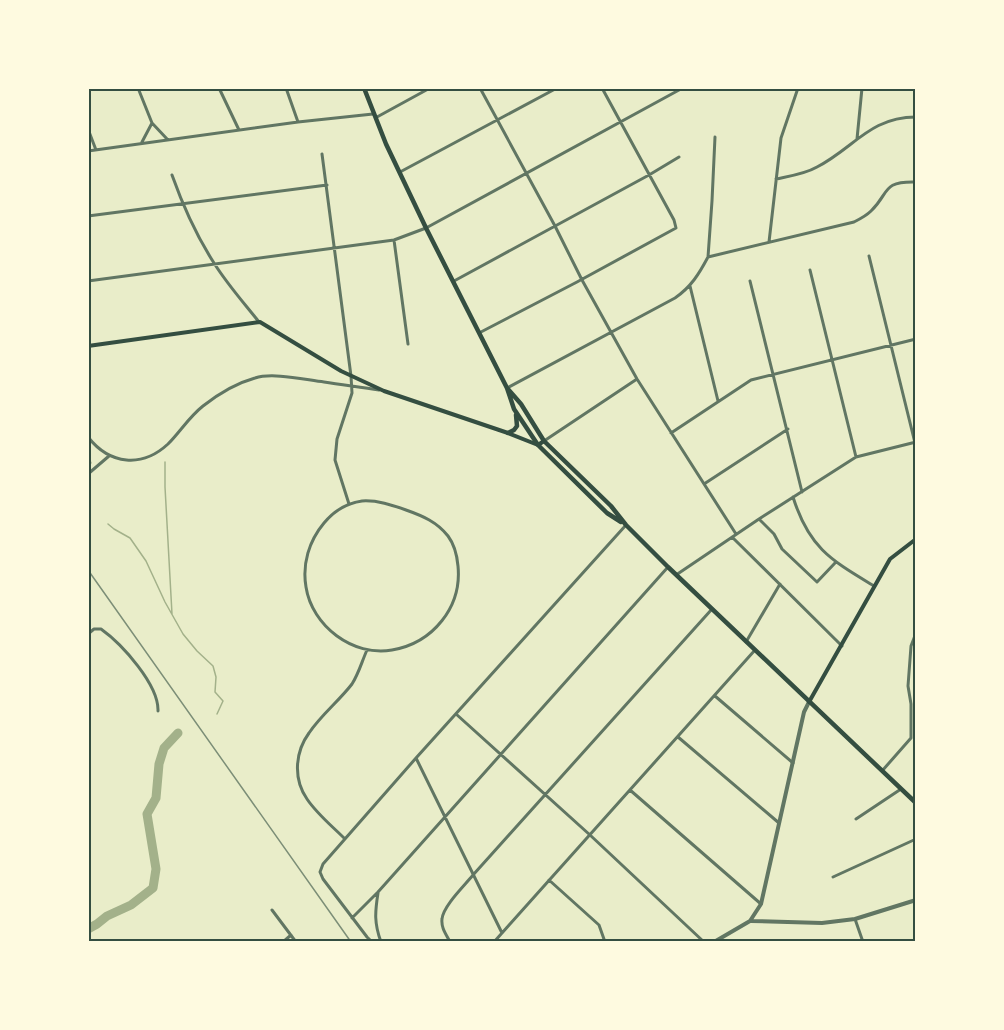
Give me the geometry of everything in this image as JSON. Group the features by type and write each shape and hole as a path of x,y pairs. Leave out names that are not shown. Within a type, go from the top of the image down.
{"main road":[{"path":"363,88 426,228 507,388 517,419 517,426 508,433"},
{"path":"88,346 260,322 351,376 384,391 538,445"},
{"path":"507,388 521,404 544,441 611,507 626,525 915,803"},
{"path":"514,409 538,445 607,513 626,525"},
{"path":"538,445 544,441"},
{"path":"809,702 890,559 915,539"}],"street":[{"path":"138,88 152,123 168,140"},
{"path":"219,88 239,130"},
{"path":"286,88 298,122"},
{"path":"88,151 298,122 374,116 430,88"},
{"path":"480,88 637,379 734,535 842,646"},
{"path":"400,172 557,88"},
{"path":"479,333 676,228 674,220 602,88"},
{"path":"769,242 782,138 798,88"},
{"path":"857,140 862,88"},
{"path":"88,281 394,240 426,228 679,90"},
{"path":"776,179 816,168 880,124 903,117 915,117"},
{"path":"141,144 152,123"},
{"path":"88,129 96,150"},
{"path":"507,388 675,298 690,286 708,258 715,137"},
{"path":"322,154 352,386 335,452 336,465 349,504"},
{"path":"454,281 679,157"},
{"path":"172,175 200,239 215,264 260,322"},
{"path":"708,258 854,222 872,211 891,186 900,182 915,182"},
{"path":"88,216 327,185"},
{"path":"394,240 408,344"},
{"path":"676,575 856,457 915,442 869,256"},
{"path":"810,270 856,457"},
{"path":"750,281 802,492"},
{"path":"690,286 718,401"},
{"path":"671,433 748,382 915,339"},
{"path":"88,437 109,456 126,460 139,459 159,452 204,405 228,390 260,377 285,377 384,391"},
{"path":"544,441 637,379"},
{"path":"704,484 788,429"},
{"path":"88,474 109,456"},
{"path":"793,497 813,540 826,555 875,586"},
{"path":"368,501 382,502 425,517 434,522 450,538 459,573 456,595 447,615 433,632 414,644 390,651 367,650 349,644 334,634 312,606 306,588 305,575 308,551 314,537 326,520 349,504 368,501"},
{"path":"759,519 774,534 782,549 817,582 836,563"},
{"path":"372,942 323,879 320,872 323,864 626,525"},
{"path":"352,918 378,892 668,567"},
{"path":"746,642 780,584"},
{"path":"450,942 443,929 442,918 446,908 712,609"},
{"path":"88,634 94,629 101,629 126,651 158,699 158,711"},
{"path":"882,771 911,738 913,705 908,686 911,646 915,633"},
{"path":"345,839 305,797 298,776 298,760 301,746 309,732 351,685 367,650"},
{"path":"494,942 755,650"},
{"path":"715,696 793,763"},
{"path":"714,942 750,921 761,904 804,711 809,702"},
{"path":"456,714 704,942"},
{"path":"678,737 779,824"},
{"path":"416,758 502,933"},
{"path":"856,819 901,789"},
{"path":"630,790 761,904"},
{"path":"833,877 915,839"},
{"path":"549,880 599,926 605,942"},
{"path":"378,892 375,919 381,942"},
{"path":"750,921 822,923 855,920 915,900"},
{"path":"272,910 296,942"},
{"path":"855,920 863,942"},
{"path":"283,942 291,935"}],"waterway":[{"path":"88,456 91,463"},
{"path":"165,462 172,614"},
{"path":"108,524 130,538 146,561 183,634 213,666 216,677 215,692 223,701 217,714"},
{"path":"88,929 107,916 131,905 153,888 156,869 147,814 156,798 159,764 164,748 178,733"}],"railway":[{"path":"88,570 351,942"}]}
